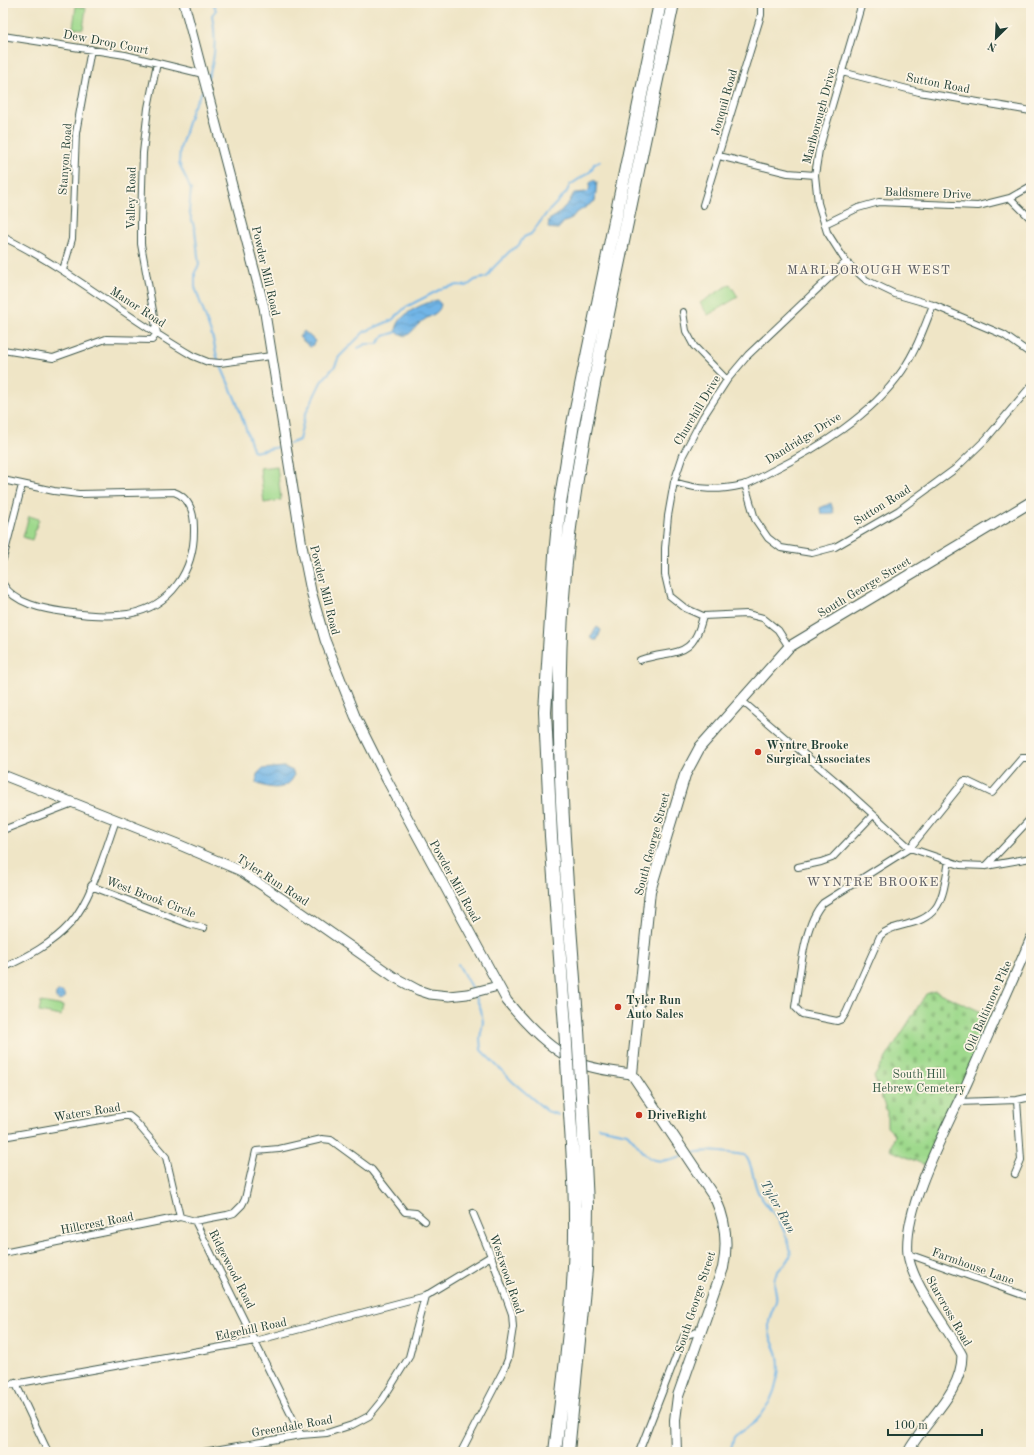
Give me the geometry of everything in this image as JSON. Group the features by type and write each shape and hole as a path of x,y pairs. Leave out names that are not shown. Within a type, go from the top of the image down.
{"highway":[{"path":"555,1452 571,1308 576,1216 565,1026 552,851 545,712 555,554 560,503 573,424 660,3"},
{"path":"568,1452 586,1269 587,1198 578,1030 567,882 559,740 563,596 577,477 588,414 673,3"}],"main road":[{"name":"South George Street","path":"676,1452 676,1408 700,1331 723,1268 726,1254 726,1238 721,1212 716,1200 632,1074 650,891 685,775 692,760 705,741 789,648 1031,502"}],"street":[{"name":"Powder Mill Road","path":"184,3 258,282 266,317 285,445 311,591 325,640 338,676 355,716 384,774 507,1001 533,1031 563,1054 593,1067 632,1074"},
{"name":"Jonquil Road","path":"703,205 761,15 761,3"},
{"name":"Marlborough Drive","path":"862,3 819,150 815,175 818,203 824,224 834,244 846,262 866,280 895,294 933,305 1004,335 1031,354"},
{"name":"Dew Drop Court","path":"3,36 91,49 157,63 204,76"},
{"name":"Stanyon Road","path":"63,270 72,239 76,133 91,49"},
{"name":"Valley Road","path":"157,63 148,108 143,153 141,221 142,244 158,333"},
{"name":"Sutton Road","path":"842,72 919,92 1031,111"},
{"path":"719,156 788,173 815,175"},
{"name":"Baldsmere Drive","path":"824,224 858,208 879,202 978,206 1010,198 1031,186"},
{"path":"1010,198 1031,219"},
{"name":"Manor Road","path":"3,237 23,246 63,270 193,356 208,362 222,363 271,356"},
{"name":"Churchill Drive","path":"789,648 778,630 763,618 747,614 703,616 685,608 670,596 666,582 665,548 674,482 683,455 696,430 727,380 748,355 846,262"},
{"name":"Dandridge Drive","path":"674,482 695,488 715,490 745,484 780,467 840,431 880,397 902,372 916,349 933,305"},
{"path":"683,312 686,330 694,346 727,380"},
{"path":"3,350 53,358 106,339 152,340 158,333"},
{"name":"Sutton Road","path":"745,484 756,519 768,538 781,548 812,553 834,547 899,510 955,469 986,439 1031,386"},
{"path":"3,480 22,485 79,494 113,495 166,491 180,494 189,502 194,518 192,556 182,580 168,596 148,609 128,614 96,615 53,610 16,599 10,594 3,584"},
{"path":"3,559 22,485"},
{"path":"640,660 653,655 674,654 689,646 699,631 703,616"},
{"path":"741,700 910,848 960,865 986,866 1031,858"},
{"path":"949,861 943,895 930,915 922,921 890,928 880,936 842,1019 837,1021 802,1014 795,1007 809,926 814,914 823,903 910,848 964,781 967,780 992,793 1022,758 1031,758"},
{"name":"Tyler Run Road","path":"3,775 239,870 394,977 418,990 430,994 449,996 498,986"},
{"path":"3,830 73,803"},
{"path":"798,867 832,858 873,815"},
{"path":"986,866 1031,818"},
{"path":"3,968 42,947 62,932 74,919 91,886 116,820"},
{"name":"West Brook Circle","path":"91,886 189,924 204,928"},
{"name":"Old Baltimore Pike","path":"927,1170 1031,938"},
{"path":"958,1102 1017,1100 1031,1097"},
{"path":"1015,1174 1021,1160 1017,1100"},
{"name":"Waters Road","path":"3,1137 129,1116 147,1133 151,1141 166,1157 180,1217"},
{"path":"195,1221 234,1213 242,1206 249,1184 256,1151 279,1149 322,1139 331,1140 361,1161 372,1170 405,1212 416,1213 425,1221"},
{"name":"Starcross Road","path":"908,1452 948,1397 962,1366 962,1355 919,1284 908,1254 910,1220 927,1170"},
{"name":"Westwood Road","path":"461,1452 504,1369 509,1353 513,1327 512,1314 491,1256 473,1213"},
{"name":"Hillcrest Road","path":"3,1253 180,1217 195,1221"},
{"name":"Ridgewood Road","path":"195,1221 301,1435"},
{"name":"Farmhouse Lane","path":"908,1254 1031,1298"},
{"name":"Edgehill Road","path":"3,1386 15,1382 255,1341 425,1296 491,1256"},
{"name":"Greendale Road","path":"203,1452 301,1435 327,1433 352,1425 369,1416 383,1399 409,1356 425,1296"},
{"path":"639,1452 684,1336 700,1331"},
{"path":"15,1382 48,1452"}],"green space":[{"path":"76,6 86,8 83,29 73,28"},
{"path":"730,284 738,297 708,315 700,303"},
{"path":"277,466 281,500 264,503 260,468"},
{"path":"29,516 39,519 32,540 23,537"},
{"name":"South Hill Hebrew Cemetery","path":"935,991 993,1017 927,1166 890,1150 895,1135 887,1127 887,1112 874,1077 926,994"},
{"path":"41,1002 63,1006 61,1016 39,1012"}],"water":[{"path":"594,180 597,182 595,201 575,214 570,220 564,222 558,229 548,228 549,220 557,215 569,202 574,193 587,192 589,190 590,183"},
{"path":"437,300 441,304 436,313 423,321 406,336 398,333 396,330 398,324 406,314 418,307"},
{"path":"304,331 315,341 310,347 299,337"},
{"path":"831,503 834,513 821,514 820,508"},
{"path":"597,627 601,630 597,640 594,640 590,637"},
{"path":"284,767 293,771 294,776 287,785 272,788 256,783 257,774 262,769"},
{"path":"60,991 65,996 60,1001 55,996"}],"waterway":[{"path":"207,80 214,56 214,31 212,15 216,10 213,3"},
{"path":"203,90 192,109 180,149 179,163 191,190 189,211 195,230 199,265 195,272 195,287 213,339 217,357 237,403 254,452 283,446"},
{"path":"289,444 299,440 305,415 321,382 335,366 339,357 364,332 392,320 406,307 443,288 458,285 467,286 475,280 487,277 493,268 510,251 518,246 524,237 531,234 546,214 566,193 570,185 591,171 594,164 600,161"},
{"path":"358,348 366,344 377,344 384,336 397,332"},
{"name":"Tyler Run","path":"458,964 472,989"},
{"name":"Tyler Run","path":"475,995 481,1010 483,1022 480,1038 481,1050 513,1082 547,1111 559,1115"},
{"name":"Tyler Run","path":"598,1127 627,1133 645,1154 655,1160 662,1161 682,1156"},
{"name":"Tyler Run","path":"688,1154 709,1151 745,1155 750,1164 758,1192 778,1219 790,1249 789,1259 777,1272 774,1280 776,1301 769,1321 770,1336 778,1356 779,1364 777,1382 771,1399 761,1415 754,1423 734,1437 730,1452"}],"place":[{"name":"Wyntre Brooke Surgical Associates","path":"758,752"},
{"name":"Tyler Run Auto Sales","path":"618,1007"},
{"name":"DriveRight","path":"639,1115"}],"district":[{"name":"MARLBOROUGH WEST","path":"869,269"},
{"name":"WYNTRE BROOKE","path":"873,881"}]}
